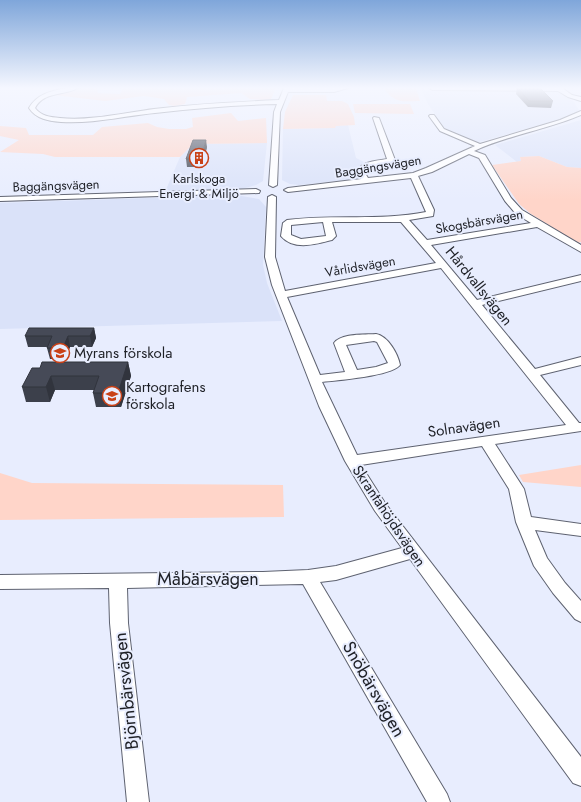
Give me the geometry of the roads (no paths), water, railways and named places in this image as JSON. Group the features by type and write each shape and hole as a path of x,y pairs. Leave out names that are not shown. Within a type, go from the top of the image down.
{"street":[{"name":"Skrantahöjdsvägen","path":"276,125 279,193 270,257 281,295 315,379 352,461 380,507 581,775"},
{"path":"366,181 361,173 362,169 370,164 391,160 379,125"},
{"path":"439,125 442,130 480,146"},
{"name":"Baggängsvägen","path":"279,193 414,175 429,170 480,146 548,125"},
{"path":"468,151 482,157 514,207 538,224 581,249"},
{"path":"326,220 331,236 329,238 291,242 286,236 287,223 326,220 403,219 430,214 430,210 414,175"},
{"path":"261,187 279,193 260,195 256,191 261,187"},
{"name":"Baggängsvägen","path":"0,199 256,191"},
{"name":"Hårdvallsvägen","path":"403,219 425,243 531,374 579,427"},
{"name":"Skogsbärsvägen","path":"425,243 538,224"},
{"name":"Vårlidsvägen","path":"281,295 443,265"},
{"path":"474,304 581,278"},
{"path":"531,374 581,361"},
{"path":"315,379 352,374"},
{"name":"Solnavägen","path":"352,461 579,427"},
{"path":"486,441 516,489 524,522 540,561 559,588 581,614"},
{"path":"524,522 581,530"},
{"name":"Måbärsvägen","path":"0,582 263,579 308,577 336,573 413,552"},
{"name":"Snöbärsvägen","path":"308,577 439,802"},
{"name":"Björnbärsvägen","path":"118,580 119,623 138,802"}],"place":[{"name":"Karlskoga Energi & Miljö","path":"199,158"},
{"name":"Myrans förskola","path":"60,353"},
{"name":"Kartografens förskola","path":"112,396"}]}
